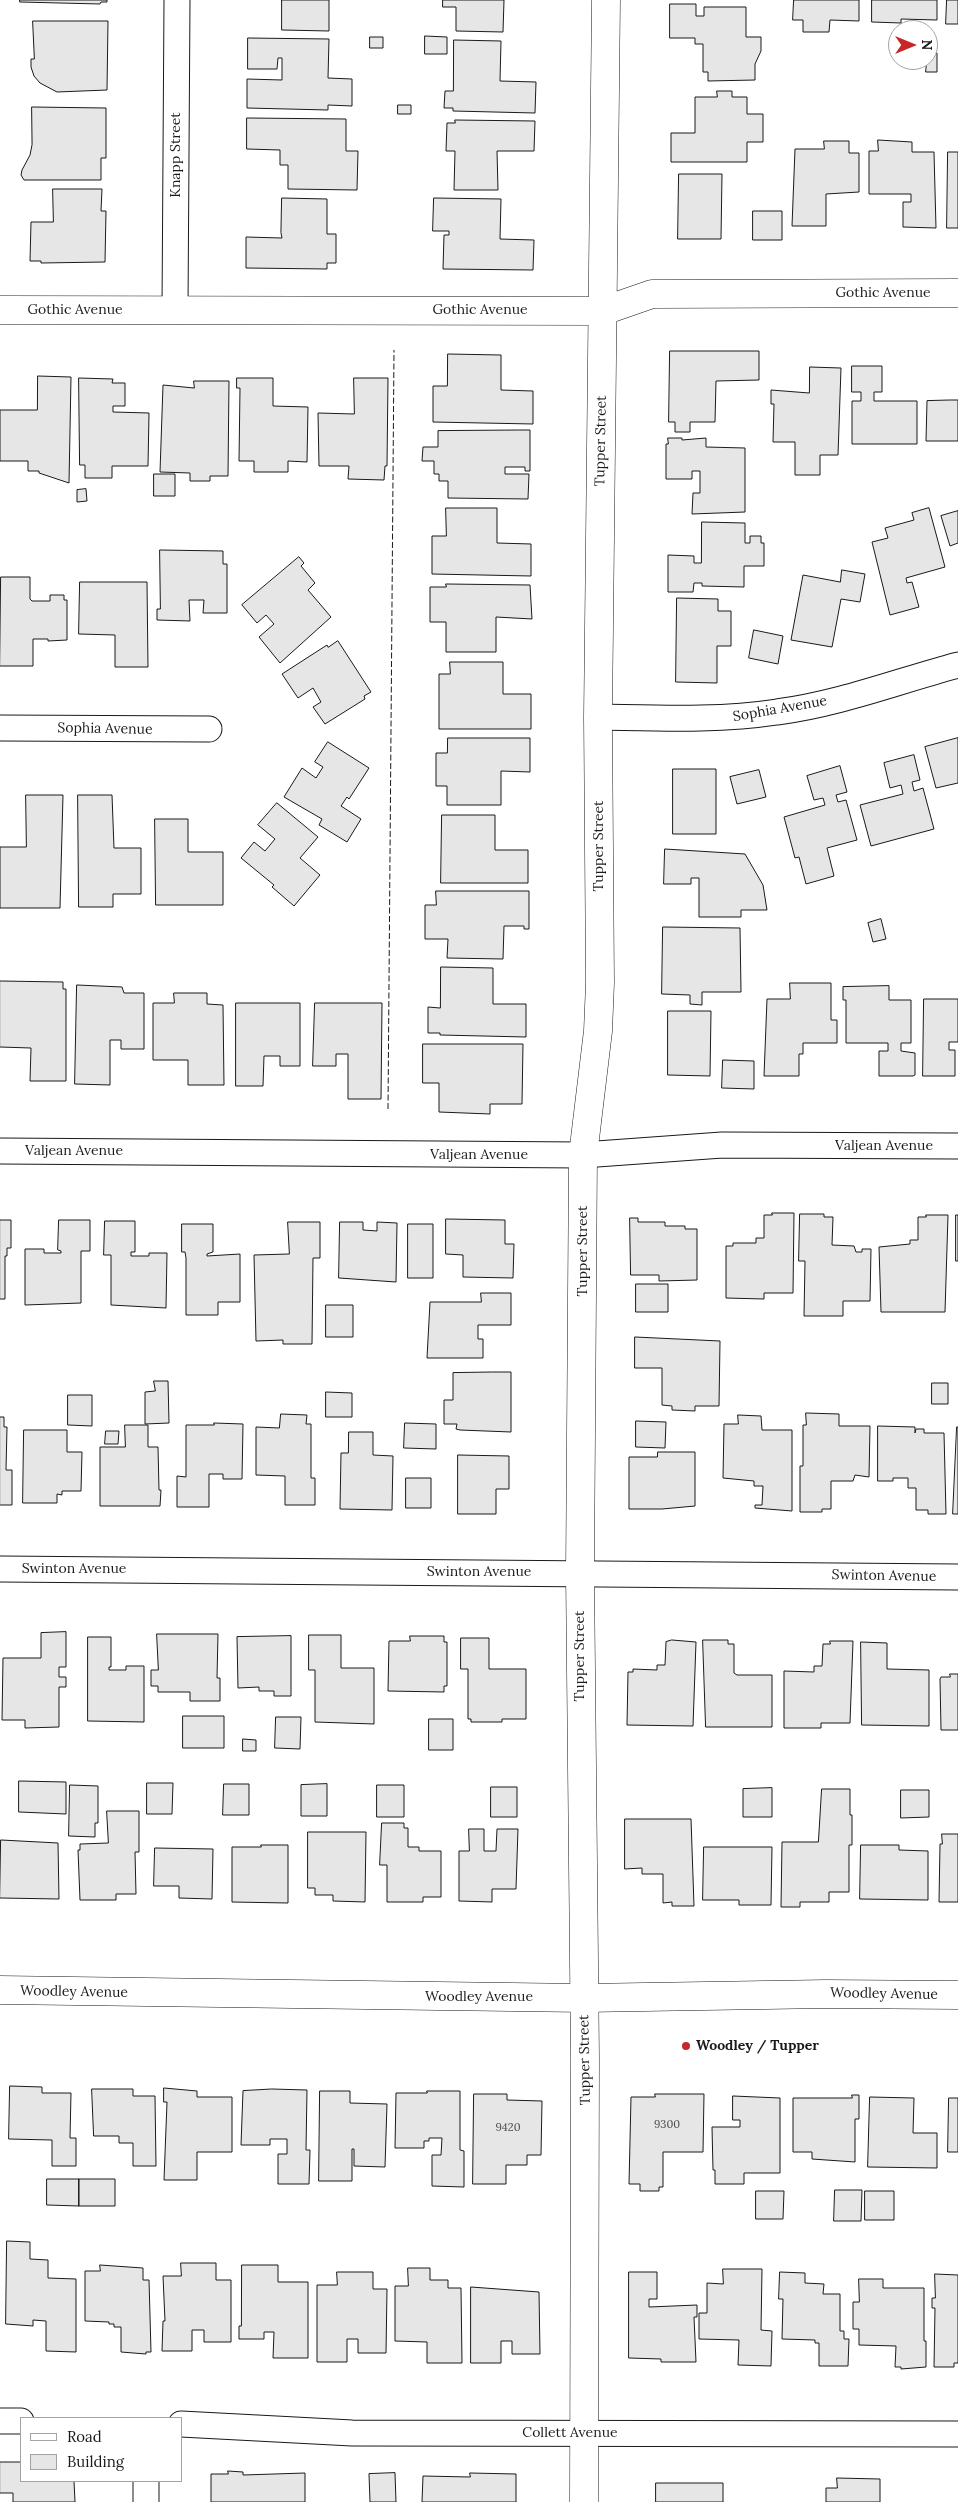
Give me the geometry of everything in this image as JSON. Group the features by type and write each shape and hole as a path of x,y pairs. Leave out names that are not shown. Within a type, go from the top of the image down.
{"street":[{"name":"Knapp Street","path":"175,309 177,0"},
{"name":"Tupper Street","path":"584,2502 584,1998 580,1573 584,1155 598,1031 598,717 606,0"},
{"name":"Gothic Avenue","path":"0,310 603,311 652,294 958,293"},
{"name":"Sophia Avenue","path":"598,717 727,718 779,712 846,698 958,665"},
{"name":"Sophia Avenue","path":"0,728 209,729"},
{"name":"Valjean Avenue","path":"0,1151 584,1155 722,1145 958,1146"},
{"name":"Swinton Avenue","path":"0,1569 958,1577"},
{"name":"Woodley Avenue","path":"0,1990 584,1998 826,1994 958,1995"},
{"path":"0,2421 20,2421"},
{"name":"Collett Avenue","path":"182,2424 352,2433 958,2434"},
{"path":"146,2482 146,2502"}],"building":[{"path":"20,0 107,0 107,2 101,2 100,4 20,2"},
{"path":"282,0 329,0 329,31 282,30"},
{"path":"443,0 504,0 503,32 456,31 456,7 443,7"},
{"path":"794,0 859,0 859,21 830,20 829,32 803,32 803,20 793,20"},
{"path":"872,0 937,0 937,20 901,19 888,20 888,23 872,22"},
{"path":"947,0 958,0 958,24 946,24"},
{"path":"670,4 696,4 696,16 704,16 704,7 746,7 746,37 761,37 761,51 755,64 755,80 708,81 708,72 703,72 703,44 695,44 695,38 670,38"},
{"path":"33,21 108,21 107,90 57,92 40,83 34,76 31,67 31,59 34,59"},
{"path":"425,36 447,37 447,54 425,54"},
{"path":"370,37 383,37 383,48 370,48"},
{"path":"248,38 329,39 328,78 352,79 352,106 328,105 328,110 247,108 247,79 282,80 282,58 278,58 277,69 248,69"},
{"path":"454,40 501,41 500,81 536,82 535,113 453,111 453,108 444,108 445,91 453,91"},
{"path":"926,70 937,70 937,72 926,72"},
{"path":"717,91 732,91 732,97 747,97 747,114 763,114 763,142 747,142 747,162 671,162 671,133 695,133 695,97 717,97"},
{"path":"398,105 411,105 411,114 398,114"},
{"path":"32,107 106,108 106,158 101,158 101,180 24,180 21,175 22,170 30,155 32,145"},
{"path":"247,118 346,119 346,151 358,151 357,190 288,189 288,165 280,165 280,150 247,149"},
{"path":"455,120 535,121 534,151 497,151 498,190 454,190 455,151 446,151 447,123 455,123"},
{"path":"878,140 912,142 912,152 934,152 936,228 903,227 903,202 911,202 911,194 869,194 869,151 878,151"},
{"path":"824,141 849,141 849,153 859,153 859,192 826,194 826,226 792,226 795,149 824,149"},
{"path":"948,152 958,152 958,228 947,228"},
{"path":"679,174 722,174 721,239 678,239"},
{"path":"53,189 102,189 101,211 106,211 105,262 41,263 41,261 30,261 31,222 53,222"},
{"path":"282,198 327,199 327,234 336,234 336,263 327,263 327,269 246,268 246,237 282,238"},
{"path":"434,198 501,199 500,239 534,240 533,270 443,269 444,235 449,235 449,231 433,231"},
{"path":"753,211 782,211 782,240 753,240"},
{"path":"670,351 759,351 759,380 716,381 715,422 690,422 690,432 675,432 675,422 669,422"},
{"path":"448,354 501,355 501,390 533,391 533,424 433,422 433,386 447,386"},
{"path":"852,366 882,366 882,392 874,392 874,401 917,401 917,444 852,444 852,401 861,401 861,392 852,392"},
{"path":"810,367 841,368 838,455 820,455 820,475 795,475 795,442 773,442 774,404 771,404 771,390 809,393"},
{"path":"38,376 71,377 69,483 39,473 39,471 28,471 28,461 0,461 0,410 37,410"},
{"path":"79,378 113,379 112,383 125,383 125,406 113,406 113,412 149,413 148,466 112,466 112,478 85,478 85,465 80,465"},
{"path":"237,378 273,378 273,406 308,407 307,462 288,461 288,472 254,472 254,461 239,461 240,388 237,388"},
{"path":"354,378 388,378 387,466 385,466 384,480 348,479 349,466 319,466 318,413 354,414"},
{"path":"194,381 229,381 228,476 210,476 210,481 190,481 190,473 160,472 163,385 194,388"},
{"path":"958,400 958,441 926,441 927,401"},
{"path":"530,430 530,471 525,471 525,467 505,467 505,474 529,474 528,499 448,498 448,481 439,481 439,474 434,474 434,461 422,461 423,447 438,447 438,431"},
{"path":"668,438 682,438 682,440 706,438 706,447 745,448 745,512 692,514 693,493 700,493 700,471 692,471 692,479 666,479 666,444 668,444"},
{"path":"154,474 175,474 175,496 154,496"},
{"path":"86,489 87,501 77,502 77,490"},
{"path":"446,508 497,508 497,543 531,544 531,576 432,574 432,536 446,536"},
{"path":"929,508 945,567 906,578 907,583 912,582 919,607 890,615 872,542 888,538 885,528 914,520 912,513"},
{"path":"958,511 958,543 950,546 941,516"},
{"path":"702,522 745,523 745,543 750,543 750,536 761,536 761,543 764,543 764,566 744,566 744,587 702,586 702,583 694,583 693,592 668,592 668,555 694,556 694,563 701,563"},
{"path":"160,550 223,551 223,564 227,564 227,613 203,613 204,600 189,600 190,621 157,620 157,609 160,609"},
{"path":"299,557 304,563 301,566 315,583 308,590 331,617 280,663 259,637 274,624 266,615 257,623 242,605"},
{"path":"842,570 865,574 860,602 841,599 832,647 791,640 803,575 840,582"},
{"path":"1,577 30,577 30,599 32,601 50,601 50,595 64,595 64,600 67,600 67,640 48,641 48,639 33,639 33,666 0,666"},
{"path":"80,582 147,582 148,667 115,667 115,635 79,634"},
{"path":"446,584 530,585 532,619 496,617 496,652 446,652 446,622 430,622 430,587 446,587"},
{"path":"677,598 718,599 718,611 731,611 731,646 717,646 717,683 676,682"},
{"path":"754,630 783,636 778,664 749,658"},
{"path":"338,641 371,692 364,696 365,699 325,724 313,707 321,702 313,688 298,698 282,674 327,645 328,647"},
{"path":"450,662 503,662 503,694 531,694 531,729 439,729 439,674 450,674"},
{"path":"448,738 530,738 530,772 501,771 501,805 447,805 447,786 436,786 436,753 447,753"},
{"path":"958,738 958,783 936,788 925,747"},
{"path":"328,742 369,768 349,799 347,797 341,806 361,819 347,842 319,825 322,819 284,797 302,768 316,778 323,767 315,762"},
{"path":"914,755 920,780 912,782 914,791 923,788 934,829 871,846 860,805 903,794 901,785 890,788 884,763"},
{"path":"840,766 847,792 836,795 838,802 846,800 857,840 827,848 834,876 806,884 799,857 795,858 784,817 825,805 823,798 814,800 807,776"},
{"path":"673,769 716,769 716,834 673,834"},
{"path":"759,770 766,797 737,804 730,777"},
{"path":"26,795 63,795 60,908 0,908 0,847 26,847"},
{"path":"78,795 112,795 114,848 141,848 141,894 113,894 113,907 79,907"},
{"path":"277,803 318,837 300,858 320,875 294,906 272,887 274,885 241,858 254,842 265,851 275,839 258,825"},
{"path":"442,815 495,815 495,850 528,850 528,883 441,883"},
{"path":"155,819 188,819 188,852 223,852 223,905 156,905"},
{"path":"665,849 745,854 763,885 767,910 741,910 741,917 699,917 699,878 691,878 691,884 664,884"},
{"path":"436,891 529,891 529,929 524,929 524,926 504,926 503,959 447,958 448,939 425,939 425,905 436,905"},
{"path":"881,919 886,939 873,942 868,923"},
{"path":"663,927 740,928 741,992 702,992 702,1005 690,1004 690,995 662,994"},
{"path":"441,967 493,968 493,1004 526,1004 526,1037 440,1035 440,1033 428,1033 428,1007 440,1008"},
{"path":"0,981 63,982 63,989 66,989 66,1081 30,1081 31,1048 0,1047"},
{"path":"790,983 831,983 831,1020 837,1020 837,1043 803,1043 803,1054 799,1054 799,1076 764,1076 767,999 790,999"},
{"path":"77,985 122,987 124,993 144,993 144,1049 121,1049 121,1040 110,1040 110,1085 75,1084"},
{"path":"889,986 889,1000 911,1000 911,1043 901,1043 901,1051 915,1053 915,1075 913,1076 879,1076 879,1051 888,1051 888,1043 846,1043 846,1000 843,1000 843,987"},
{"path":"174,993 207,993 207,1004 223,1005 224,1085 188,1085 188,1060 153,1060 153,1003 174,1003"},
{"path":"924,999 958,999 958,1042 949,1042 949,1050 955,1050 955,1076 923,1076"},
{"path":"236,1003 300,1003 300,1066 280,1066 280,1056 264,1056 263,1086 236,1086"},
{"path":"315,1003 382,1003 381,1099 348,1099 348,1054 336,1054 336,1066 313,1066"},
{"path":"668,1011 711,1011 710,1076 668,1075"},
{"path":"423,1044 523,1044 522,1104 490,1104 490,1114 439,1112 439,1083 423,1083"},
{"path":"723,1060 754,1061 754,1089 722,1088"},
{"path":"772,1213 794,1213 793,1293 764,1293 764,1299 726,1298 726,1246 733,1246 733,1243 756,1243 756,1238 764,1238 764,1215 772,1215"},
{"path":"800,1214 824,1214 824,1217 833,1217 832,1245 854,1246 856,1252 862,1252 862,1249 871,1249 870,1301 843,1301 843,1316 804,1316 805,1261 799,1261"},
{"path":"926,1215 948,1215 945,1312 881,1312 879,1247 910,1244 910,1240 918,1240 918,1217 926,1217"},
{"path":"956,1215 958,1215 958,1261 956,1261"},
{"path":"630,1218 638,1218 638,1222 665,1222 665,1226 685,1226 685,1229 697,1229 697,1280 659,1281 659,1275 631,1275"},
{"path":"446,1219 505,1220 505,1244 514,1244 513,1278 463,1277 463,1255 446,1254"},
{"path":"0,1220 11,1220 11,1248 7,1248 7,1256 5,1256 5,1299 0,1299"},
{"path":"59,1220 90,1220 90,1251 81,1251 81,1303 25,1305 25,1249 44,1249 44,1253 61,1253 58,1250"},
{"path":"105,1221 135,1221 135,1252 131,1252 131,1256 167,1253 166,1308 111,1305 111,1255 104,1255"},
{"path":"288,1222 320,1222 320,1258 313,1258 312,1344 283,1344 283,1340 256,1341 254,1255 289,1254"},
{"path":"340,1222 363,1222 363,1230 377,1231 377,1222 397,1223 396,1282 339,1278"},
{"path":"182,1224 213,1224 213,1252 207,1254 207,1256 240,1254 240,1302 218,1302 218,1315 186,1315 186,1258 185,1252 182,1252"},
{"path":"408,1224 433,1224 433,1278 408,1278"},
{"path":"636,1284 668,1284 668,1312 636,1312"},
{"path":"481,1293 511,1293 511,1325 478,1325 478,1339 483,1339 483,1358 427,1358 430,1302 481,1302"},
{"path":"326,1305 353,1305 353,1337 326,1337"},
{"path":"635,1337 720,1341 719,1406 695,1406 695,1411 672,1410 672,1406 662,1405 662,1368 635,1368"},
{"path":"511,1372 511,1432 460,1430 456,1429 457,1424 444,1424 444,1400 453,1400 453,1373"},
{"path":"154,1381 168,1381 169,1423 145,1424 145,1392 155,1391"},
{"path":"932,1383 948,1383 948,1404 932,1404"},
{"path":"326,1392 352,1393 352,1417 326,1417"},
{"path":"68,1395 92,1395 92,1426 68,1425"},
{"path":"806,1413 839,1414 839,1426 870,1426 869,1477 855,1475 853,1481 831,1481 831,1509 822,1509 822,1512 800,1512 800,1466 803,1466 803,1425 806,1425"},
{"path":"281,1414 307,1415 306,1424 311,1424 311,1478 315,1478 315,1505 285,1505 285,1476 256,1475 256,1427 279,1428"},
{"path":"738,1415 761,1416 762,1430 792,1430 792,1511 755,1508 755,1505 762,1505 763,1486 754,1486 754,1481 723,1478 724,1424 738,1424"},
{"path":"0,1417 4,1417 4,1427 7,1427 6,1470 12,1470 12,1505 0,1505"},
{"path":"636,1421 666,1422 665,1448 636,1447"},
{"path":"214,1423 243,1424 242,1479 223,1479 223,1474 209,1474 209,1507 177,1507 177,1476 186,1477 186,1425 214,1425"},
{"path":"405,1423 436,1424 436,1449 404,1448"},
{"path":"125,1425 148,1425 148,1447 158,1447 159,1490 161,1490 160,1506 100,1506 100,1447 125,1447"},
{"path":"878,1426 915,1427 915,1433 916,1429 924,1429 924,1433 944,1433 946,1514 928,1514 928,1510 916,1510 916,1488 908,1488 908,1478 878,1481"},
{"path":"957,1427 958,1514 953,1514"},
{"path":"24,1430 67,1430 67,1452 82,1452 81,1491 62,1491 62,1495 57,1494 57,1503 23,1503"},
{"path":"106,1431 119,1431 118,1444 105,1444"},
{"path":"349,1432 373,1432 373,1455 393,1456 392,1510 340,1509 341,1453 348,1453"},
{"path":"658,1452 695,1452 695,1506 629,1509 629,1457 657,1457"},
{"path":"458,1455 509,1456 509,1489 496,1489 496,1514 458,1514"},
{"path":"406,1478 431,1478 431,1508 406,1508"},
{"path":"66,1632 66,1667 59,1667 59,1677 66,1677 66,1687 59,1687 59,1727 25,1728 25,1720 2,1720 3,1658 41,1658 41,1633"},
{"path":"157,1634 218,1634 217,1678 220,1678 220,1701 190,1701 190,1692 158,1692 158,1686 151,1686 151,1670 158,1670"},
{"path":"309,1635 341,1635 341,1668 374,1668 374,1724 315,1722 315,1670 309,1670"},
{"path":"291,1636 291,1696 274,1696 274,1691 259,1691 259,1687 238,1688 237,1637"},
{"path":"410,1636 444,1636 444,1642 447,1642 447,1686 444,1686 444,1692 388,1691 389,1641 410,1641"},
{"path":"88,1637 111,1637 111,1667 109,1667 109,1670 126,1670 126,1666 144,1666 144,1722 88,1721"},
{"path":"461,1638 489,1638 489,1669 526,1669 526,1719 502,1719 502,1722 471,1722 471,1719 468,1719 468,1669 461,1669"},
{"path":"672,1640 696,1642 693,1726 627,1725 628,1672 633,1672 633,1669 657,1670 657,1665 665,1665 666,1642"},
{"path":"703,1640 728,1640 728,1644 734,1644 734,1673 737,1675 772,1675 772,1727 706,1727"},
{"path":"830,1641 853,1641 850,1723 821,1723 821,1728 784,1728 784,1671 814,1672 814,1666 822,1666 823,1644 830,1644"},
{"path":"861,1642 887,1643 887,1669 929,1670 929,1726 862,1725"},
{"path":"950,1674 958,1674 958,1730 941,1730 940,1679 941,1677 950,1677"},
{"path":"183,1716 224,1716 224,1748 183,1748"},
{"path":"276,1717 301,1717 300,1749 275,1748"},
{"path":"429,1719 453,1719 453,1750 429,1750"},
{"path":"243,1739 256,1740 256,1751 243,1751"},
{"path":"19,1781 66,1782 66,1814 19,1812"},
{"path":"147,1783 173,1783 172,1814 147,1814"},
{"path":"224,1784 249,1784 249,1815 223,1815"},
{"path":"327,1784 327,1816 301,1816 301,1785"},
{"path":"70,1785 98,1786 98,1823 95,1823 95,1837 69,1836"},
{"path":"377,1785 404,1785 404,1817 377,1817"},
{"path":"491,1787 517,1787 517,1817 491,1817"},
{"path":"772,1788 772,1817 743,1817 743,1789"},
{"path":"822,1789 850,1789 852,1845 849,1845 849,1892 829,1892 829,1902 800,1902 800,1907 781,1907 782,1842 818,1842"},
{"path":"901,1790 929,1790 929,1817 901,1818"},
{"path":"107,1811 139,1811 139,1852 135,1852 136,1894 116,1894 116,1900 80,1900 78,1850 80,1850 80,1844 108,1843"},
{"path":"625,1819 691,1819 694,1906 672,1906 672,1902 663,1903 663,1874 642,1874 642,1868 625,1869"},
{"path":"382,1823 404,1823 404,1828 408,1828 408,1847 419,1847 419,1851 441,1851 441,1897 423,1897 423,1902 387,1902 387,1865 380,1865"},
{"path":"469,1829 484,1829 484,1851 496,1851 497,1829 518,1829 516,1889 492,1889 492,1902 459,1901 459,1851 469,1851"},
{"path":"308,1832 366,1832 365,1902 333,1901 333,1895 315,1895 315,1888 308,1888"},
{"path":"942,1834 958,1834 958,1902 939,1902 940,1844 942,1844"},
{"path":"1,1840 58,1843 59,1899 0,1898"},
{"path":"261,1845 288,1845 288,1903 232,1902 232,1847 261,1847"},
{"path":"861,1845 899,1845 899,1850 928,1851 928,1900 860,1899"},
{"path":"704,1847 772,1847 771,1905 739,1905 739,1900 703,1900"},
{"path":"155,1848 213,1849 212,1899 179,1898 179,1886 154,1886"},
{"path":"10,2086 42,2087 42,2093 71,2093 70,2138 76,2138 76,2166 52,2166 52,2140 9,2139"},
{"path":"164,2088 197,2091 197,2097 232,2097 232,2152 197,2152 197,2180 164,2180 167,2102 164,2102"},
{"path":"92,2089 133,2089 133,2096 155,2096 156,2166 133,2166 133,2143 119,2143 119,2136 94,2136"},
{"path":"272,2089 307,2090 306,2150 310,2150 309,2184 278,2184 278,2154 287,2154 287,2139 270,2139 270,2145 241,2145 243,2091"},
{"path":"320,2091 350,2091 350,2103 387,2104 385,2167 354,2166 354,2149 352,2149 352,2181 319,2181"},
{"path":"427,2091 460,2091 460,2150 464,2151 464,2187 432,2186 432,2155 441,2155 442,2138 429,2138 429,2141 424,2141 424,2148 395,2148 396,2093 427,2093"},
{"path":"474,2094 507,2094 507,2100 542,2101 541,2155 527,2155 527,2165 506,2165 506,2184 473,2184"},
{"path":"655,2094 704,2094 703,2152 663,2152 663,2187 659,2187 659,2191 640,2191 640,2184 629,2184 631,2097 655,2097"},
{"path":"852,2095 859,2095 859,2119 855,2119 855,2162 812,2159 812,2152 793,2152 793,2098 852,2098"},
{"path":"733,2096 780,2098 780,2173 744,2173 744,2184 715,2184 712,2127 740,2127 740,2120 733,2120"},
{"path":"870,2097 914,2098 913,2133 937,2133 937,2168 868,2167"},
{"path":"949,2098 958,2098 958,2152 948,2152"},
{"path":"47,2179 79,2179 79,2206 47,2205"},
{"path":"79,2179 115,2179 115,2206 79,2206"},
{"path":"835,2190 862,2190 861,2221 834,2221"},
{"path":"756,2191 784,2191 783,2219 756,2219"},
{"path":"865,2191 894,2191 894,2220 865,2220"},
{"path":"7,2241 30,2242 30,2259 48,2260 48,2278 76,2279 76,2352 46,2351 46,2321 33,2320 33,2326 6,2324"},
{"path":"181,2263 216,2263 216,2280 231,2280 231,2342 204,2342 204,2330 192,2330 192,2351 162,2351 163,2321 165,2321 163,2276 181,2276"},
{"path":"100,2265 143,2268 143,2280 149,2280 151,2352 146,2352 146,2354 121,2352 121,2327 114,2327 114,2324 109,2324 109,2322 85,2321 85,2271 100,2271"},
{"path":"242,2265 278,2265 278,2282 308,2282 308,2358 273,2358 274,2332 264,2332 264,2339 239,2339"},
{"path":"408,2268 430,2268 430,2280 448,2280 448,2288 461,2288 462,2363 427,2363 427,2342 395,2341 395,2286 408,2286"},
{"path":"723,2269 762,2269 761,2330 772,2331 771,2366 738,2365 739,2340 699,2339 699,2313 707,2313 707,2283 723,2284"},
{"path":"337,2272 373,2272 373,2289 387,2289 386,2353 358,2353 358,2339 347,2339 347,2362 317,2362 317,2285 337,2285"},
{"path":"629,2272 657,2272 657,2299 649,2299 649,2307 697,2305 697,2317 694,2317 696,2362 661,2362 661,2359 629,2358"},
{"path":"780,2272 805,2273 805,2283 824,2284 823,2294 840,2294 840,2331 844,2331 844,2339 849,2339 848,2366 819,2366 819,2343 815,2343 815,2340 782,2339 783,2299 779,2299"},
{"path":"935,2274 958,2275 958,2363 954,2363 954,2367 934,2367 935,2308 932,2308 932,2298 935,2298"},
{"path":"859,2279 883,2279 883,2288 924,2288 926,2367 901,2369 901,2367 895,2367 896,2346 859,2345 859,2329 853,2329 853,2302 859,2302"},
{"path":"471,2287 539,2292 540,2354 512,2354 512,2341 501,2341 501,2363 471,2363"},
{"path":"0,2462 20,2462 20,2482 74,2482 75,2502 13,2502 13,2493 0,2493"},
{"path":"228,2471 243,2472 243,2475 305,2473 305,2502 211,2502 211,2474 228,2474"},
{"path":"395,2473 396,2502 370,2502 369,2474"},
{"path":"470,2473 516,2474 516,2502 422,2502 423,2476 470,2477"},
{"path":"837,2478 880,2479 880,2502 826,2502 826,2488 837,2488"},
{"path":"656,2483 723,2483 723,2502 656,2502"}],"fence":[{"path":"388,1109 394,350"}],"place":[{"name":"Woodley / Tupper","path":"686,2046"}]}
